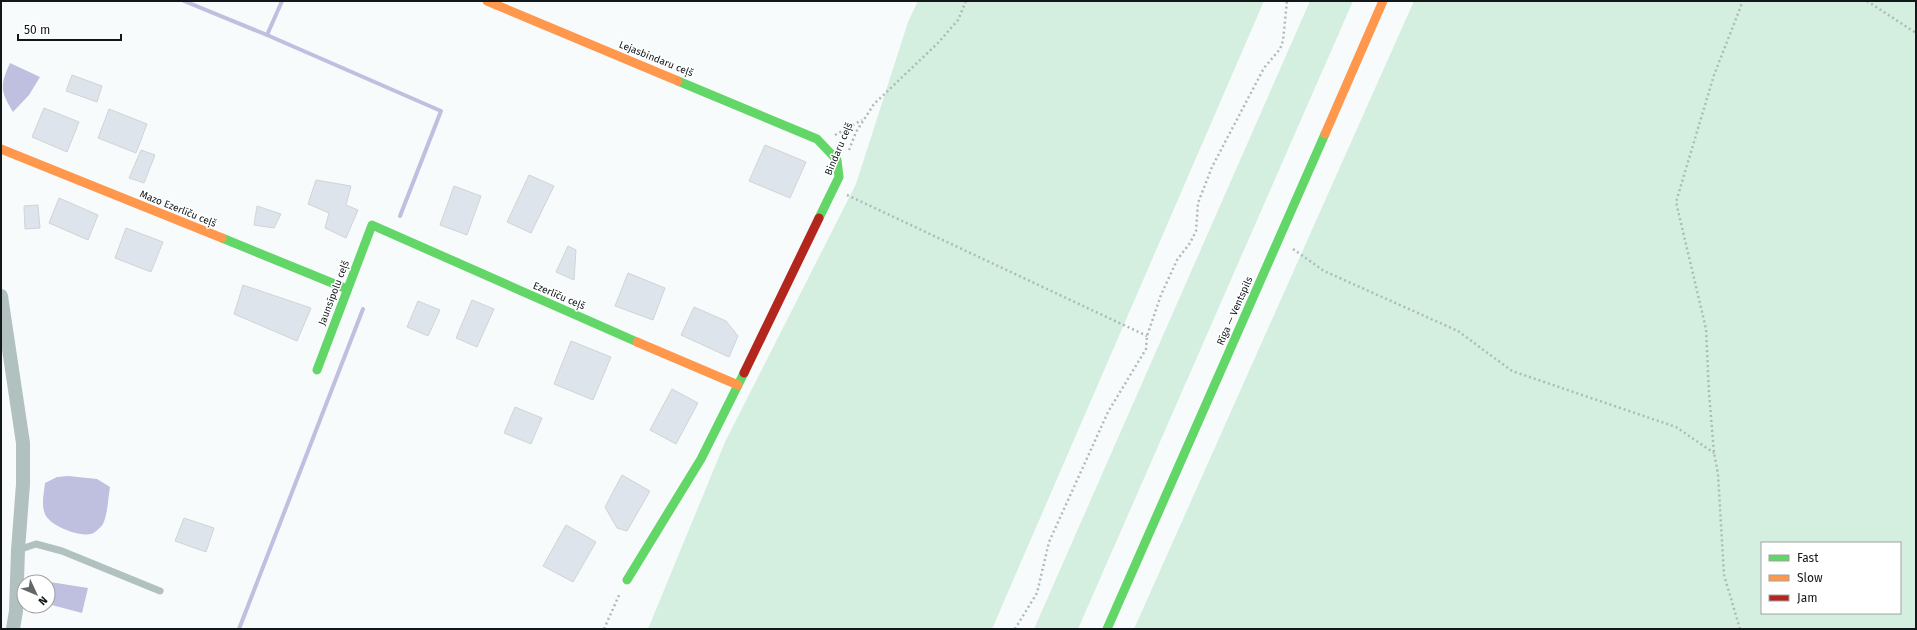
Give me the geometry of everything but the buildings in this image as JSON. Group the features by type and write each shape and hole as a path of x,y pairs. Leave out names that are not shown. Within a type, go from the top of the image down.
{"main road":[{"name":"Lejasbindaru ceļš","path":"487,1 817,139 837,160 839,177"},
{"name":"Rīga — Ventspils","path":"1107,629 1383,1"},
{"name":"Mazo Ezerlīču ceļš","path":"1,149 347,289"},
{"name":"Bindaru ceļš","path":"627,580 654,540 701,459 839,177"},
{"name":"Jaunsīpolu ceļš","path":"317,370 372,224"},
{"name":"Ezerlīču ceļš","path":"372,224 521,292 738,385"}],"street":[{"path":"1,296 23,443 23,484 18,550 16,611 13,629"}],"lane":[{"path":"18,550 36,544 62,551 160,591"}],"path":[{"name":"Bindaru ceļš","path":"848,154 856,132 874,104 938,43 958,20 966,1"},
{"path":"1015,629 1037,593 1049,542 1108,412 1146,349 1147,336 1161,295 1177,260 1190,243 1196,231 1198,203 1212,167 1264,68 1280,49 1283,41 1287,1"},
{"path":"1740,629 1724,575 1718,474 1714,453 1706,329 1676,202 1714,75 1741,6 1741,1"},
{"path":"1867,1 1916,33"},
{"path":"817,139 839,134 864,119"},
{"path":"834,189 1147,336"},
{"path":"1279,239 1324,271 1458,331 1512,371 1676,427 1714,453"},
{"path":"604,629 627,580"}],"green space":[{"path":"918,1 1264,1 992,629 648,629 725,442 856,184 908,22"},
{"path":"1310,1 1353,1 1078,629 1034,629"},
{"path":"1414,1 1916,1 1916,629 1134,629"}],"water":[{"path":"10,63 40,77 29,95 13,112 6,99 3,88 4,77"},
{"path":"68,476 97,479 110,487 105,520 101,527 91,534 79,534 65,530 53,523 45,514 43,503 45,483 57,477"},
{"path":"56,583 88,588 82,613 56,606"}],"waterway":[{"path":"184,1 267,35 441,111 400,216"},
{"path":"267,35 282,1"},
{"path":"239,629 363,309"}],"traffic: fast":[{"path":"678,81 817,139 837,160 839,177 819,218"},
{"path":"1107,629 1325,134"},
{"path":"317,370 372,225 637,342"},
{"path":"222,238 347,289"},
{"path":"627,580 701,459 744,373"}],"traffic: slow":[{"path":"487,1 678,81"},
{"path":"1325,134 1383,1"},
{"path":"1,149 222,238"},
{"path":"637,342 738,385"}],"traffic: jam":[{"path":"744,373 819,218"}]}
